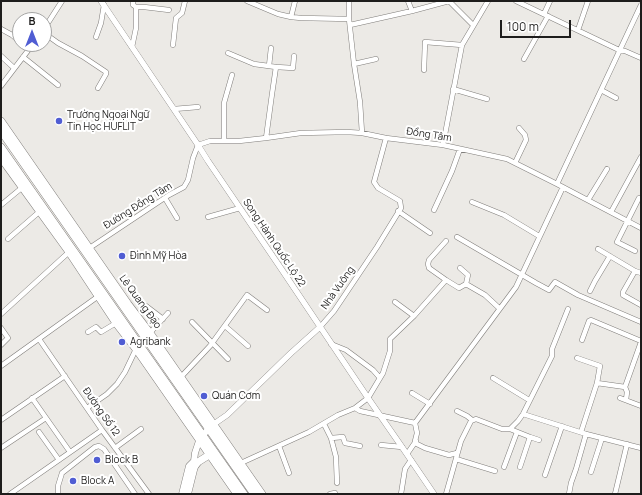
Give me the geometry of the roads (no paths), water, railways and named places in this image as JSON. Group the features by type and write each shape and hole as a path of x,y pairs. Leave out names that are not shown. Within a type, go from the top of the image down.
{"highway":[{"name":"Lê Quang Đạo","path":"1,121 87,249"},
{"name":"Lê Quang Đạo","path":"1,131 148,336 211,427 254,494"},
{"path":"1,147 40,212 68,252 101,294 116,323 201,438"},
{"path":"1,158 25,186 213,455 244,494"},
{"name":"Lê Quang Đạo","path":"211,427 241,463 262,494"},
{"path":"194,464 213,455"},
{"path":"213,455 237,494"}],"main road":[{"path":"188,494 201,438 211,427"},
{"path":"182,494 189,466 194,464"}],"street":[{"path":"52,17 62,1"},
{"path":"132,47 136,28 136,7 134,6 133,1"},
{"path":"144,7 146,1"},
{"path":"173,45 176,18 182,13 185,1"},
{"path":"247,1 278,14 291,17 349,18"},
{"path":"291,17 296,1"},
{"path":"349,1 349,18 360,102 362,132"},
{"path":"408,1 412,11"},
{"path":"350,25 449,1 473,25"},
{"path":"443,145 462,45 488,1"},
{"path":"516,1 619,50 641,58"},
{"path":"524,59 546,15 550,1"},
{"path":"578,30 588,1"},
{"path":"96,37 102,23 102,3"},
{"name":"Song Hành Quốc Lộ 22","path":"102,3 331,344 434,494"},
{"path":"136,7 169,10"},
{"path":"557,184 619,50 640,9"},
{"path":"1,29 12,36"},
{"path":"52,39 106,72 98,88"},
{"path":"424,70 424,42 462,45"},
{"path":"269,66 271,48"},
{"path":"1,86 27,52"},
{"path":"228,53 254,64 276,68 293,68 294,56"},
{"path":"1,56 14,68"},
{"path":"23,57 58,85"},
{"path":"354,64 376,59"},
{"path":"266,138 276,68"},
{"path":"224,141 224,103 232,75"},
{"path":"453,89 487,99"},
{"path":"601,90 616,98"},
{"path":"174,109 198,107"},
{"path":"515,163 526,140 525,135 519,128"},
{"name":"Đồng Tâm","path":"198,145 210,141 239,141 301,133 347,132 362,132 386,138 443,145 507,159 641,228"},
{"path":"386,138 374,182 378,188 400,201 401,208 398,211 430,233"},
{"name":"Đường Đồng Tâm","path":"87,249 184,187 188,180 193,158 198,145"},
{"path":"434,210 452,171 460,149"},
{"path":"611,212 641,157"},
{"path":"588,200 607,169"},
{"path":"1,205 25,186"},
{"path":"407,454 416,441 417,433 415,423 516,287 563,187"},
{"path":"165,198 177,218"},
{"path":"635,251 617,242 639,198"},
{"path":"472,202 504,215 539,236"},
{"path":"208,217 240,208"},
{"name":"Nhà Vuông","path":"211,427 227,415 320,327 334,311 377,247 398,211"},
{"path":"8,239 40,212"},
{"path":"458,237 548,290 555,282 578,295 641,322"},
{"path":"446,241 429,260 429,268 459,288 466,284 468,275 460,268"},
{"path":"598,249 641,273"},
{"path":"1,314 68,252"},
{"path":"590,291 610,256"},
{"path":"635,271 623,292 623,295 641,305"},
{"path":"241,463 309,432 338,415 355,408 368,398 383,373 390,351 390,339 414,316 446,280"},
{"path":"466,284 485,296 499,308"},
{"path":"1,366 101,294"},
{"path":"178,380 212,343 247,296 267,310"},
{"path":"396,302 414,316"},
{"path":"146,306 163,319"},
{"path":"510,429 518,421 552,356 552,349 568,309"},
{"path":"148,336 168,313"},
{"path":"582,340 591,320 641,341 624,387"},
{"path":"192,322 228,359"},
{"path":"88,332 96,327 101,332 116,323"},
{"path":"225,326 248,346"},
{"path":"1,328 8,338 1,345"},
{"name":"Đường Số 12","path":"39,339 148,494"},
{"path":"331,344 346,350 373,370 380,378"},
{"path":"87,408 107,394 117,384 125,372 136,349"},
{"path":"577,358 600,366 597,383 581,432"},
{"path":"1,420 65,376"},
{"path":"492,378 529,400"},
{"path":"597,383 624,387 628,392 626,400"},
{"path":"412,393 430,404"},
{"path":"32,398 70,452"},
{"path":"620,398 641,406"},
{"path":"355,408 360,411 415,423"},
{"path":"457,411 472,420 476,419 502,429 510,429 539,440"},
{"path":"522,414 586,434 641,448"},
{"path":"1,448 46,418"},
{"path":"446,494 461,441 472,420"},
{"path":"324,424 331,438 336,457 338,483"},
{"path":"545,475 562,426"},
{"path":"115,448 141,429"},
{"path":"10,494 102,430"},
{"path":"39,432 59,460"},
{"path":"504,466 517,432"},
{"path":"570,494 571,483 586,434"},
{"path":"331,438 343,437 345,443 360,446"},
{"path":"520,467 530,437"},
{"path":"591,472 602,438"},
{"path":"416,441 417,444 425,448 449,455 457,453"},
{"path":"615,494 627,444"},
{"path":"381,445 402,447"},
{"path":"58,494 58,486 62,472 95,447 99,446 135,494"},
{"path":"279,446 289,473"},
{"path":"456,459 494,471"},
{"path":"401,494 405,469 411,460"},
{"path":"120,473 129,467"},
{"path":"330,494 335,494"}],"place":[{"name":"Trường Ngoại Ngữ Tin Học HUFLIT","path":"59,121"},
{"name":"Đình Mỹ Hòa","path":"122,256"},
{"name":"Agribank","path":"122,342"},
{"name":"Quán Cơm","path":"204,396"},
{"name":"Block B","path":"97,460"},
{"name":"Block A","path":"73,481"}]}
